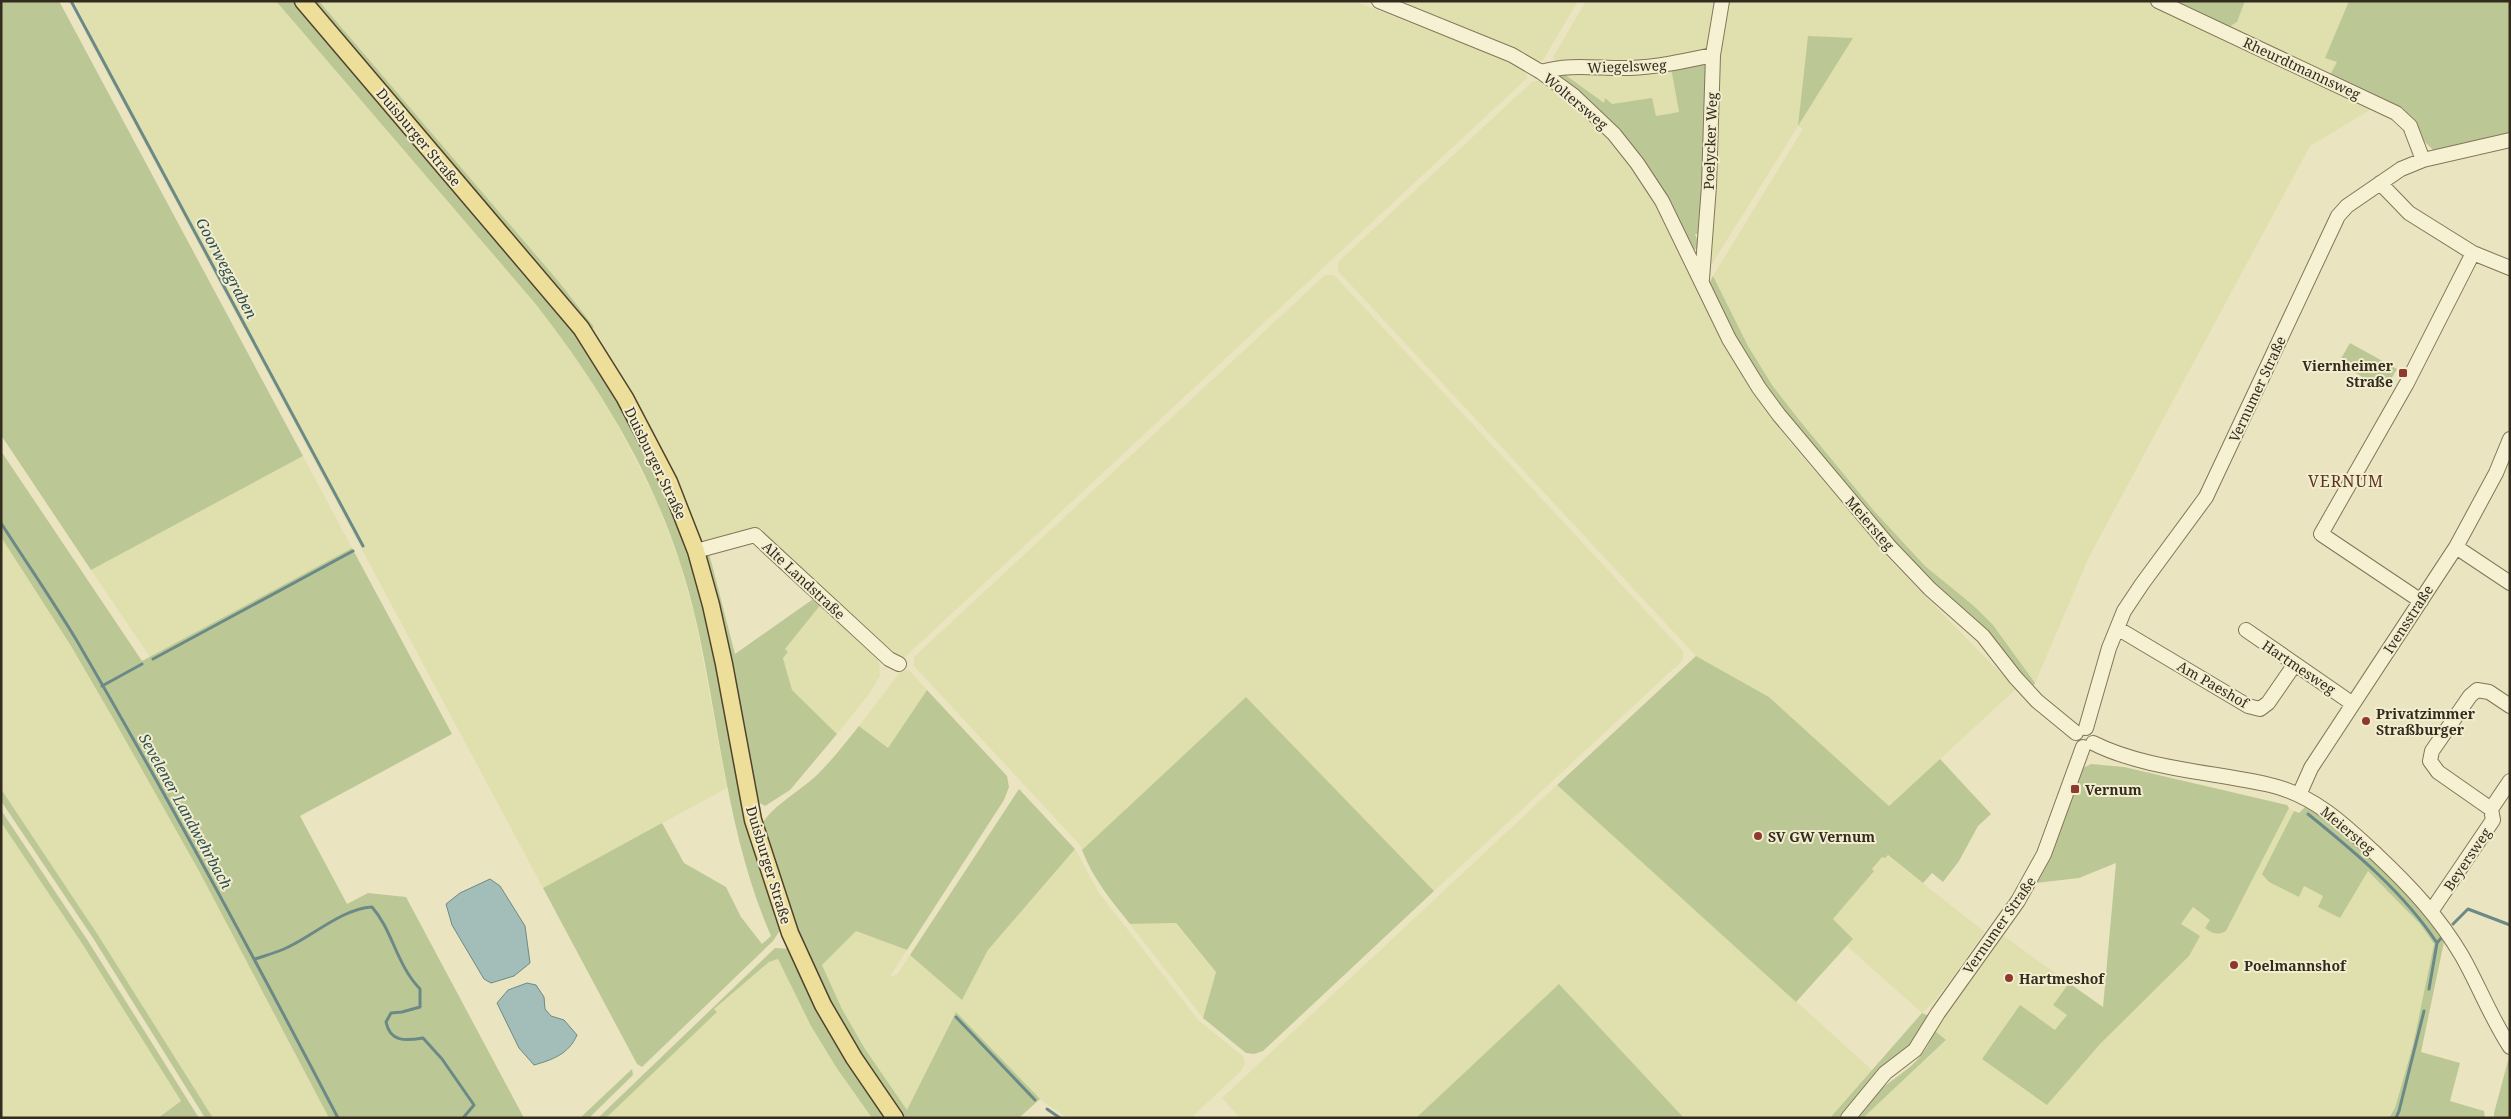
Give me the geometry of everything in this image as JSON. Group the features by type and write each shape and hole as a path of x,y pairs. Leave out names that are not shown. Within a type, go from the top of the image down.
{"main road":[{"name":"Duisburger Straße","path":"303,1 581,328 625,398 664,474 696,551 711,605 724,664 753,820 787,924 823,1005 854,1058 895,1118"}],"street":[{"name":"Woltersweg","path":"1379,1 1512,55 1541,72 1574,96 1614,134 1637,163 1662,201 1702,282"},
{"name":"Poelycker Weg","path":"1702,282 1709,186 1713,55 1722,1"},
{"name":"Rheurdtmannsweg","path":"2158,1 2396,113 2410,126 2422,160"},
{"name":"Wiegelsweg","path":"1541,72 1558,67 1628,68 1668,65 1713,55"},
{"name":"Vernumer Straße","path":"2081,730 2117,628 2142,584 2206,497 2332,227 2347,206 2401,169 2422,160 2510,140"},
{"path":"2380,183 2409,213 2473,252 2510,268"},
{"path":"2421,601 2321,534 2407,383 2473,252"},
{"name":"Meiersteg","path":"1702,282 1729,339 1759,388 1793,432 1895,553 1930,589 1976,629 2037,700 2081,730 2095,735 2088,745 2126,755 2272,785 2299,795 2320,806 2342,823 2411,887 2432,910 2462,956 2510,1047"},
{"name":"Ivensstraße","path":"2299,795 2311,768 2456,546 2496,473 2510,439"},
{"name":"Alte Landstraße","path":"696,551 755,535 889,659 899,664"},
{"path":"2456,546 2510,583"},
{"name":"Am Paeshof","path":"2117,628 2248,706 2260,709 2268,703 2295,664"},
{"name":"Hartmesweg","path":"2246,630 2353,704"},
{"path":"2491,809 2438,772 2430,761 2432,751 2470,696 2477,690 2489,692 2510,706"},
{"name":"Vernumer Straße","path":"1848,1118 1872,1091 1911,1063 1918,1055 1923,1040 1938,1013 2018,901 2037,870 2088,745"},
{"name":"Beyersweg","path":"2432,910 2493,820 2491,809 2510,781"}],"green space":[{"path":"1,1 59,1 303,456 91,570 1,435"},
{"path":"74,1 276,1 534,302 571,349 604,398 657,502 680,563 695,617 727,788 543,888 85,32 89,30"},
{"path":"276,1 296,1 583,340 615,393 668,495 693,561 782,927 773,941 642,1067 637,1064 543,888 662,823 684,863 726,887 741,917 762,944 771,936 756,898 734,820 696,620 670,533 653,492 633,452 587,375 561,338 534,302"},
{"path":"311,1 319,1 559,282 594,327 590,331"},
{"path":"319,1 1354,1 1510,62 1526,71 1527,78 905,657 896,657 760,533 747,530 705,544 698,541 559,282"},
{"path":"1401,1 1578,1 1543,60 1536,61 1515,48"},
{"path":"1586,1 1718,1 1710,45 1702,53 1674,61 1556,63 1553,57"},
{"path":"1727,1 2148,1 2375,107 2310,146 2089,557 2035,683 1993,625 1974,606 1925,566 1875,512 1800,421 1772,385 1748,346 1713,276 1803,129 1798,126 1709,269 1718,46"},
{"path":"2170,1 2245,1 2237,22 2229,27"},
{"path":"2245,1 2349,1 2326,57 2337,62 2329,78 2229,27 2237,22"},
{"path":"2349,1 2510,1 2510,134 2434,151 2424,141 2413,122 2330,75 2337,62 2325,58"},
{"path":"1808,36 1853,38 1798,126"},
{"path":"1704,63 1709,68 1701,234 1695,234 1701,249 1690,249 1672,210 1558,79 1560,71 1604,103 1605,98 1612,104 1652,98 1656,116 1679,112 1671,68"},
{"path":"1671,68 1679,112 1655,116 1652,99 1612,104 1605,99 1604,104 1565,74"},
{"path":"1533,81 1542,81 1587,115 1611,139 1633,167 1657,204 1720,339 1751,390 1786,437 1888,558 2016,689 1889,806 1769,697 1696,656 1338,271 1338,262"},
{"path":"1325,275 1334,275 1683,651 1683,660 1434,891 1246,697 1082,850 1080,845 914,666 914,657"},
{"path":"1713,276 1748,346 1772,385 1800,421 1875,512 1925,566 1974,606 1993,625 2035,683 2034,685 2029,686 1992,637 1968,612 1933,586 1897,548 1762,384 1735,340 1708,285"},
{"path":"2350,343 2397,369 2386,388 2379,383 2376,386 2339,362"},
{"path":"1,451 142,661 352,548 452,734 300,816 347,904 368,893 406,897 524,1118 329,1118 199,871 114,720 71,646 1,537"},
{"path":"303,456 352,548 150,657 91,570"},
{"path":"1,537 71,646 114,720 199,871 329,1118 213,1118 98,935 1,789"},
{"path":"709,553 735,654 816,597 822,603 785,649 788,652 783,658 792,690 837,734 790,790 765,806 755,800 704,558"},
{"path":"822,603 874,650 879,662 880,676 869,694 837,734 792,690 783,658 788,652 785,649"},
{"name":"SV GW Vernum","path":"1696,656 1769,697 1889,806 1940,759 1991,814 1978,826 1959,861 1943,882 1932,873 1923,883 1888,855 1885,858 1882,857 1872,869 1874,871 1833,919 1853,939 1796,1002 1557,785"},
{"path":"909,670 927,690 888,748 859,726 901,671"},
{"path":"927,690 1007,776 1009,787 1004,800 907,950 856,931 822,965 842,1009 865,1049 907,1110 956,1012 1040,1099 1019,1118 902,1118 857,1053 806,956 761,826 779,805 818,774 859,726 888,748"},
{"path":"1246,697 1434,891 1263,1051 1254,1054 1246,1053 1203,1018 1216,972 1176,923 1130,924 1097,880 1082,850"},
{"path":"2091,764 2124,767 2287,805 2289,808 2226,931 2215,934 2210,932 2205,928 2210,920 2193,907 2181,924 2200,936 2189,956 2100,1044 2047,1105 1982,1059 2020,1005 2055,1030 2067,1015 2053,1005 2069,983 2103,1007 2116,863 2079,878 2036,883 2081,769"},
{"path":"1557,785 1872,1070 1830,1118 1684,1118 1559,984 1416,1118 1240,1118 1222,1098"},
{"path":"1,789 98,935 213,1118 205,1118 93,938 1,801"},
{"path":"1019,789 1075,849 988,950 962,1000 910,955"},
{"path":"2305,807 2337,830 2380,868 2421,911 2444,942 2421,1052 2460,1063 2450,1101 2484,1111 2485,1118 2389,1118 2395,1108 2413,1045 2434,944 2420,924 2368,871 2340,918 2318,907 2323,896 2304,886 2299,897 2269,882 2262,874 2294,811 2299,813"},
{"path":"2289,808 2294,811 2262,874 2299,897 2304,886 2323,896 2368,870 2420,924 2434,944 2413,1045 2395,1108 2389,1118 1863,1118 1946,1041 1935,1031 1942,1016 2001,934 2069,983 2053,1005 2067,1015 2055,1031 2047,1105 2100,1044 2193,907 2211,920 2205,928 2213,934 2219,935 2226,931"},
{"path":"1,810 88,941 199,1118 158,1118 181,1101 83,945 1,822"},
{"path":"1,822 83,945 181,1101 158,1118 1,1118"},
{"path":"1075,849 1099,893 1199,1021 1243,1056 1245,1063 1242,1070 1191,1118 1067,1118 1040,1099 953,1017 907,1110 865,1049 842,1009 822,965 856,931 907,950 890,976 897,975 910,955 962,999 988,950"},
{"path":"1887,855 1985,932 1935,1001 1922,1013 1847,946 1853,939 1833,919 1873,871 1882,856"},
{"path":"1175,923 1216,972 1203,1018 1130,924"},
{"path":"775,948 791,949 888,1118 872,1118 836,1067 811,1026 778,959 769,962 714,1009 717,1012 606,1118 598,1118"},
{"path":"779,959 811,1026 836,1067 872,1118 606,1118 716,1012 714,1009 769,962"},
{"path":"1559,984 1684,1118 1416,1118"},
{"path":"1922,1013 1929,1016 1920,1036 1843,1118 1830,1118"},
{"path":"1935,1031 1946,1040 1863,1118 1855,1118 1879,1091 1918,1060"},
{"path":"2509,1057 2510,1118 2494,1118 2494,1113"},
{"path":"632,1069 633,1075 589,1118 580,1118"}],"water":[{"path":"490,879 500,886 525,926 530,963 514,976 491,983 484,979 452,925 446,904 460,893"},
{"path":"527,983 536,985 544,997 545,1009 551,1016 564,1020 577,1035 574,1042 565,1052 534,1065 519,1048 497,1003 508,990"}],"waterway":[{"name":"Goorweggraben","path":"71,1 363,546"},
{"name":"Sevelener Landwehrbach","path":"1,523 77,641 144,759 242,937 338,1118"},
{"name":"Goorweggraben","path":"153,659 353,551"},
{"name":"Goorweggraben","path":"102,686 142,664"},
{"path":"2308,814 2378,874 2410,907 2437,943"},
{"path":"255,959 295,944 349,913 372,907 385,926 405,969 420,989 420,1007 391,1013 386,1022 388,1029 399,1039 423,1038 442,1059 474,1105 463,1118"},
{"path":"2453,924 2468,909 2510,925"},
{"path":"2429,989 2437,943 2442,937"},
{"path":"2396,1118 2424,1011"},
{"path":"956,1017 1035,1100"},
{"path":"1047,1109 1060,1118"}],"place":[{"name":"Viernheimer Straße","path":"2403,373"},
{"name":"Privatzimmer Straßburger","path":"2366,721"},
{"name":"Vernum","path":"2075,789"},
{"name":"SV GW Vernum","path":"1758,836"},
{"name":"Poelmannshof","path":"2234,965"},
{"name":"Hartmeshof","path":"2009,978"}],"district":[{"name":"VERNUM","path":"2346,481"}]}
